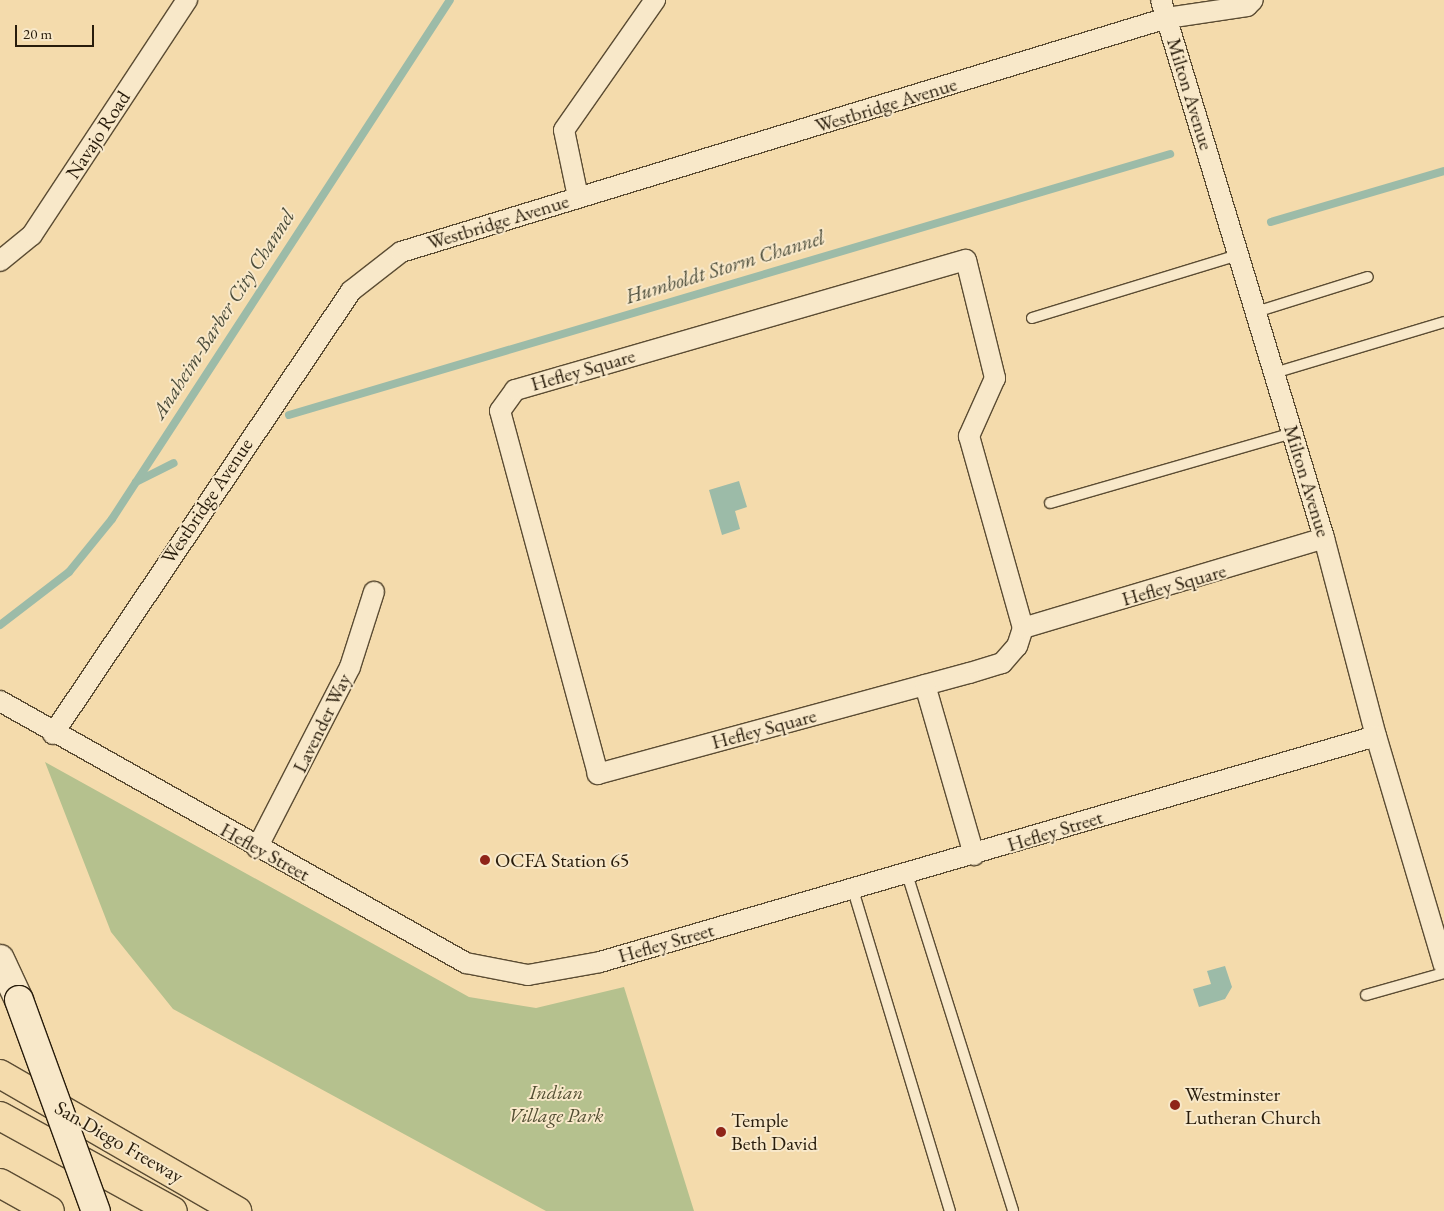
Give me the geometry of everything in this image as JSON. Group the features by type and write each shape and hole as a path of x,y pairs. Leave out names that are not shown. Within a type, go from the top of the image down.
{"highway":[{"name":"San Diego Freeway","path":"0,1074 237,1211"},
{"path":"0,1116 173,1211"},
{"path":"0,1183 50,1211"}],"main road":[{"path":"0,959 19,1000 96,1211"}],"street":[{"name":"Navajo Road","path":"0,261 32,235 186,0"},
{"path":"578,197 564,130 655,0"},
{"name":"Westbridge Avenue","path":"53,734 351,291 401,252 1190,0"},
{"name":"Westbridge Avenue","path":"1164,9 1247,6 1253,0"},
{"name":"Milton Avenue","path":"1164,9 1324,538 1376,736 1444,965"},
{"name":"Hefley Square","path":"966,260 995,378 969,436 1023,628 1017,646 1002,662 925,685 598,774 500,411 515,390 966,260"},
{"name":"Hefley Square","path":"1023,628 1324,538"},
{"name":"Lavender Way","path":"256,848 350,667 374,592"},
{"path":"925,685 974,856"},
{"name":"Hefley Street","path":"0,701 53,734 466,963 528,975 600,962 974,856 1376,736"}],"lane":[{"path":"1032,318 1238,255"},
{"path":"1256,312 1368,277"},
{"path":"1274,373 1444,322"},
{"path":"1050,503 1292,433"},
{"path":"907,874 1013,1211"},
{"path":"853,890 950,1211"},
{"path":"1366,995 1444,973"}],"green space":[{"name":"Indian Village Park","path":"45,762 469,997 536,1008 624,987 694,1211 546,1211 173,1009 111,932"}],"shaded area":[{"path":"739,481 747,507 735,511 740,529 722,535 709,490"},
{"path":"1225,966 1232,987 1225,999 1199,1007 1193,989 1211,984 1207,971"}],"waterway":[{"name":"Anaheim-Barber City Channel","path":"0,625 69,572 112,519 450,0"},
{"name":"Humboldt Storm Channel","path":"289,415 1170,154"},
{"name":"Humboldt Storm Channel","path":"1271,222 1444,171"},
{"path":"136,482 174,463"}],"place":[{"name":"OCFA Station 65","path":"485,860"},
{"name":"Westminster Lutheran Church","path":"1175,1105"},
{"name":"Temple Beth David","path":"721,1132"}]}
